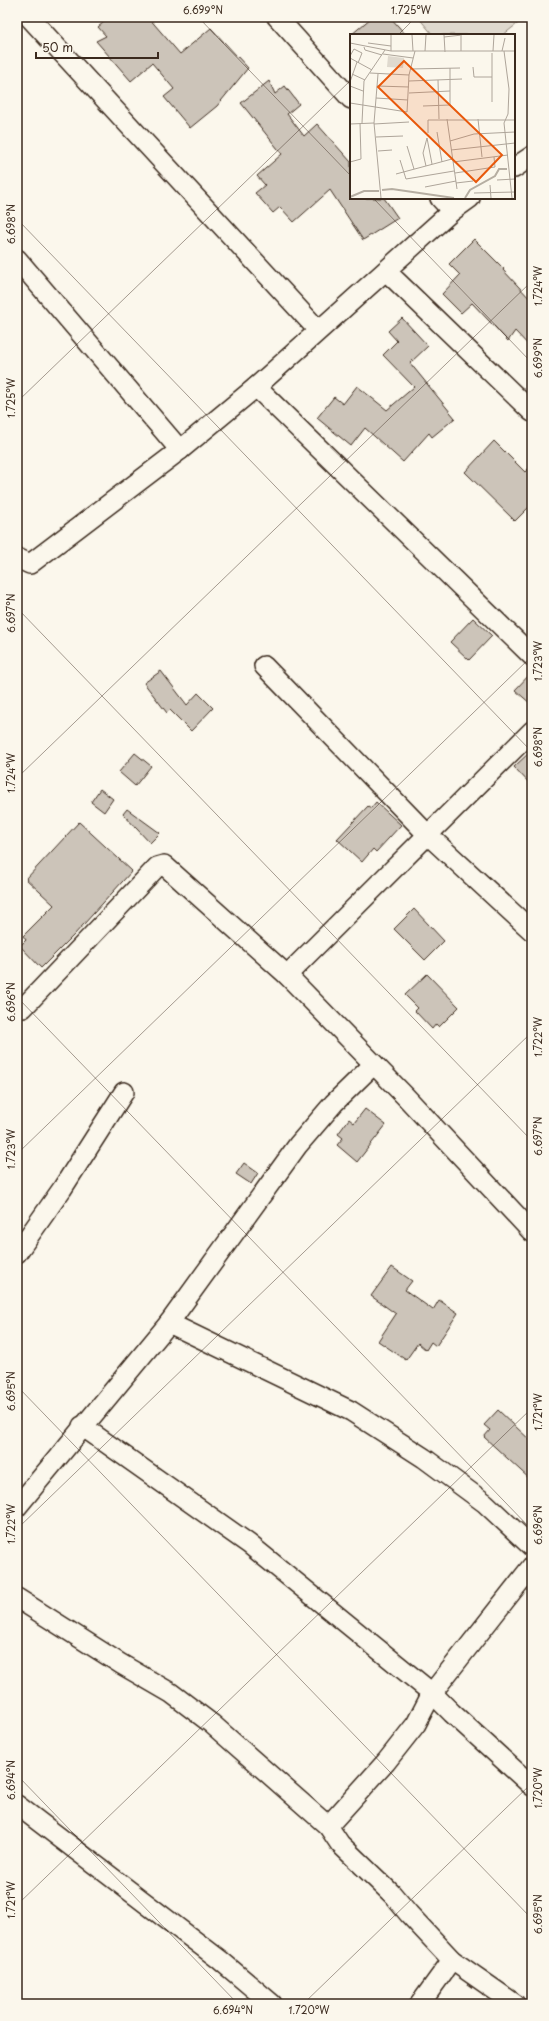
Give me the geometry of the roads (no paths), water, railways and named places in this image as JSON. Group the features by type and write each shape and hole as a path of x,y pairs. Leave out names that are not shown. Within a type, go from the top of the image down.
{"street":[{"path":"29,17 318,330"},
{"path":"277,17 350,98"},
{"path":"515,167 532,157"},
{"path":"17,558 30,564 180,450 256,387 318,330 386,271 446,204 466,199"},
{"path":"17,259 180,450"},
{"path":"386,271 532,412"},
{"path":"256,387 532,656"},
{"path":"264,666 428,835 532,931"},
{"path":"287,975 532,731"},
{"path":"23,1008 157,867 167,867 287,975 374,1064 532,1232"},
{"path":"17,1507 82,1426 169,1323 298,1145 334,1103 374,1064"},
{"path":"17,1252 62,1189 124,1092"},
{"path":"169,1323 351,1411 424,1458 479,1499 532,1547"},
{"path":"82,1426 249,1544 432,1693 532,1786"},
{"path":"328,1826 386,1762 416,1724 432,1693 532,1566"},
{"path":"17,1598 121,1664 171,1693 212,1724 328,1826 340,1844 392,1894 452,1960 515,2004"},
{"path":"17,1805 220,1960 272,2004"},
{"path":"420,2004 452,1960"}]}
